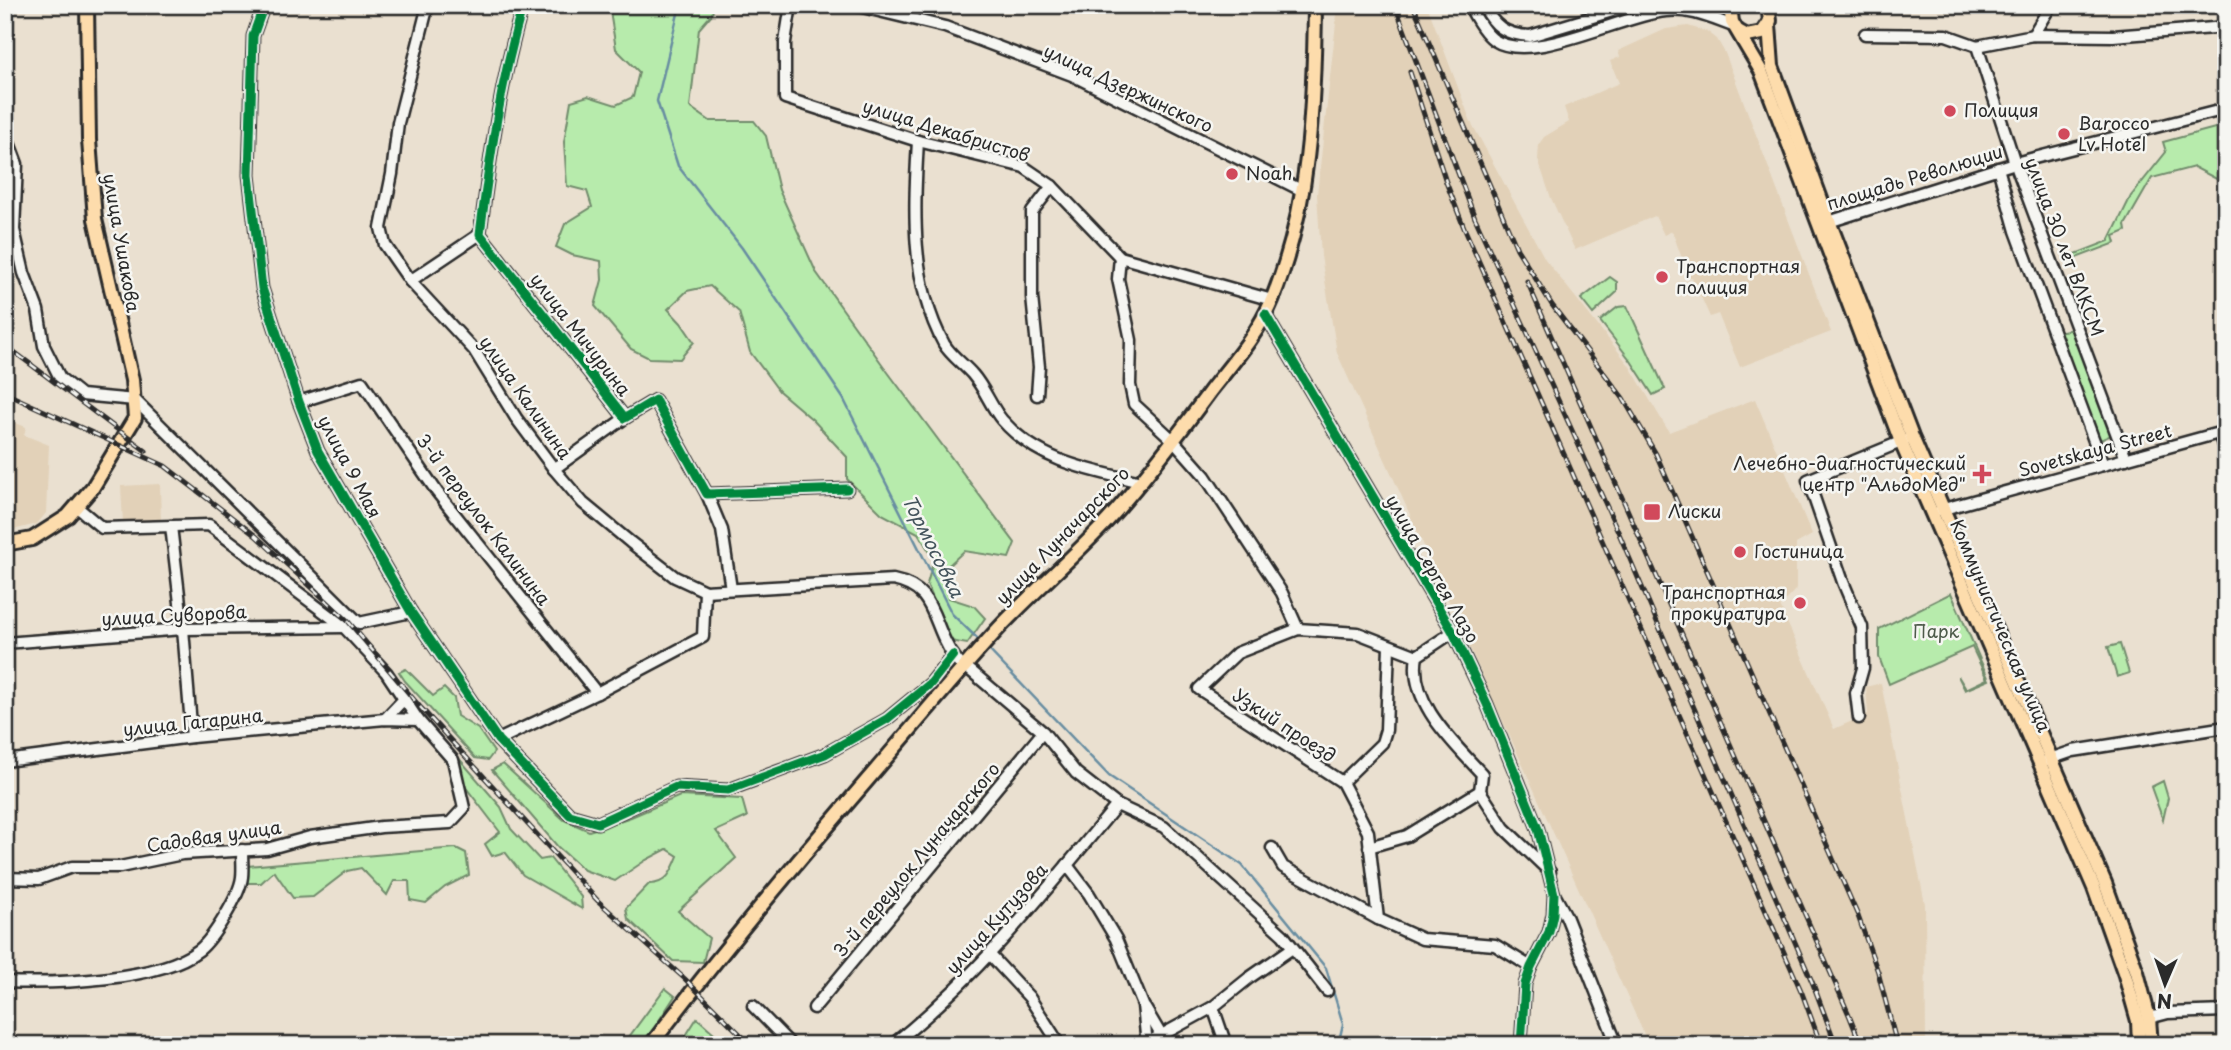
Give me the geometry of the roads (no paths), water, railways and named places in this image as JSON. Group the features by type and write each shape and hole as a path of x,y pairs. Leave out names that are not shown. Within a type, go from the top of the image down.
{"main road":[{"name":"улица Ушакова","path":"5,544 32,539 51,528 77,506 93,488 135,418 135,400 95,219 89,140 87,5"},
{"path":"1304,5 1315,25"},
{"name":"улица Луначарского","path":"651,1045 698,982 964,667 1107,521 1141,482 1254,334 1272,300 1287,257 1303,191 1314,89 1315,5"},
{"path":"1733,5 1731,18 1735,28 1747,36 1757,35 1769,25"},
{"name":"Коммунистическая улица","path":"1770,7 1772,66 1823,223"},
{"name":"Коммунистическая улица","path":"1735,28 1761,71 1906,439 2045,761 2122,966 2138,1021 2139,1045"},
{"name":"Коммунистическая улица","path":"2045,761 2105,883 2137,972 2149,1018 2151,1045"}],"street":[{"name":"улица 9 Мая","path":"264,5 253,36 249,175 262,288 299,402 318,451 411,612 498,740 570,815 598,823 676,787 728,790 825,754 887,719 930,683 953,655"},
{"name":"улица Калинина","path":"428,5 398,123 382,228 386,245 410,281 474,350 516,418 583,503 676,577 705,591"},
{"path":"410,281 480,234 492,140 511,47 523,5"},
{"name":"улица Декабристов","path":"791,5 785,42 785,98 918,141 1024,167 1052,186 1120,257"},
{"name":"улица Дзержинского","path":"854,5 945,27 1072,75 1303,191"},
{"path":"1469,5 1491,37 1502,44 1521,48 1547,45 1668,10 1694,12 1735,28"},
{"path":"1483,5 1501,30 1514,35 1530,36 1632,5"},
{"path":"2033,35 2051,5"},
{"path":"1865,34 1946,35 1977,46 2033,35 2113,36 2226,27"},
{"name":"улица 30 лет ВЛКСМ","path":"1977,46 2015,163 2126,459"},
{"name":"площадь Революции","path":"1823,223 2015,163 2226,109"},
{"path":"5,132 17,164 14,230 24,273 38,310 44,346 60,378 81,395 135,400 359,623 411,612"},
{"path":"918,141 915,204 920,278 945,346 974,377 1002,420 1035,450 1077,467 1141,482"},
{"name":"улица 30 лет ВЛКСМ","path":"1998,168 2016,231 2103,465"},
{"path":"1037,395 1039,367 1032,297 1032,212 1052,186"},
{"name":"улица Мичурина","path":"480,234 625,418 655,400 707,494"},
{"path":"1272,300 1120,257 1118,279 1131,340 1130,385 1134,404 1174,441 1205,476 1282,593 1298,629 1358,633 1417,656 1415,667 1422,697 1446,734 1482,774 1480,791 1504,828 1550,872"},
{"name":"улица Сергея Лазо","path":"1265,314 1453,632 1538,829 1554,894"},
{"name":"3-й переулок Калинина","path":"299,402 362,382 437,492 597,693"},
{"path":"554,469 625,418"},
{"path":"2222,432 2226,454"},
{"name":"Sovetskaya Street","path":"1937,511 2222,432"},
{"path":"1859,718 1856,693 1863,668 1862,627 1843,582 1808,481 1906,439"},
{"path":"731,589 722,530 707,494 847,489"},
{"path":"77,506 102,527 209,525 344,627 386,672 418,720"},
{"path":"171,526 192,737"},
{"path":"498,740 597,693 703,636 705,591 893,580 908,583 928,601 947,646 964,667 1043,732 1076,773 1117,805 1164,827 1283,935 1291,949 1327,991"},
{"name":"улица Суворова","path":"5,643 183,629 344,627"},
{"name":"Узкий проезд","path":"1298,629 1237,653 1199,689 1342,782 1368,832 1378,919"},
{"name":"улица Сергея Лазо","path":"1417,656 1453,632"},
{"path":"1342,782 1381,743 1386,730 1389,646"},
{"path":"385,719 404,699"},
{"name":"улица Гагарина","path":"5,761 192,737 385,719 418,720"},
{"name":"Садовая улица","path":"5,878 39,879 72,867 120,867 182,854 267,849 310,837 382,827 450,822 464,808 453,760 418,720"},
{"path":"2045,761 2073,751 2226,727"},
{"name":"3-й переулок Луначарского","path":"814,1008 1043,732"},
{"path":"1369,847 1407,836 1480,791"},
{"name":"улица Кутузова","path":"892,1045 922,1021 990,955 1117,805"},
{"path":"1272,848 1283,867 1378,919 1422,939 1495,946 1531,967"},
{"path":"5,982 75,981 159,969 199,950 230,910 243,879 242,850"},
{"path":"1067,865 1089,894 1116,939 1143,1005 1161,1035"},
{"path":"1521,1045 1525,984 1549,932 1554,894"},
{"path":"1554,894 1566,916 1617,1045"},
{"path":"1143,1005 1147,1044 1213,1007 1291,949"},
{"path":"990,955 1029,996 1060,1045"},
{"path":"753,1006 791,1045"},
{"path":"1213,1007 1226,1045"},
{"path":"2149,1018 2168,1013 2226,1011"}],"waterway":[{"name":"Тормосовка","path":"680,5 657,101 678,166 742,248 843,398 952,614 980,641"},
{"name":"Тормосовка","path":"987,648 1109,776 1242,865 1326,968 1343,1024 1338,1045"}],"railway":[{"path":"1395,5 1475,218 1617,529 1813,984 1836,1045"},
{"path":"1413,5 1517,249 1552,305 1623,398 1656,454 1858,916 1878,972 1897,1045"},
{"path":"1410,72 1446,182 1465,230 1802,993 1821,1045"},
{"path":"1527,281 1861,1045"},
{"path":"5,345 146,451"},
{"path":"5,393 165,466 256,536 347,620 421,708 598,901 685,979 751,1045"}],"place":[{"name":"Полиция","path":"1950,111"},
{"name":"Barocco Lv Hotel","path":"2064,134"},
{"name":"Noah","path":"1232,174"},
{"name":"Транспортная полиция","path":"1662,277"},
{"name":"Лечебно-диагностический центр \"АльдоМед\"","path":"1982,474"},
{"name":"Лиски","path":"1652,512"},
{"name":"Гостиница","path":"1740,552"},
{"name":"Транспортная прокуратура","path":"1800,603"}],"park label":[{"name":"Парк","path":"1936,632"}]}
